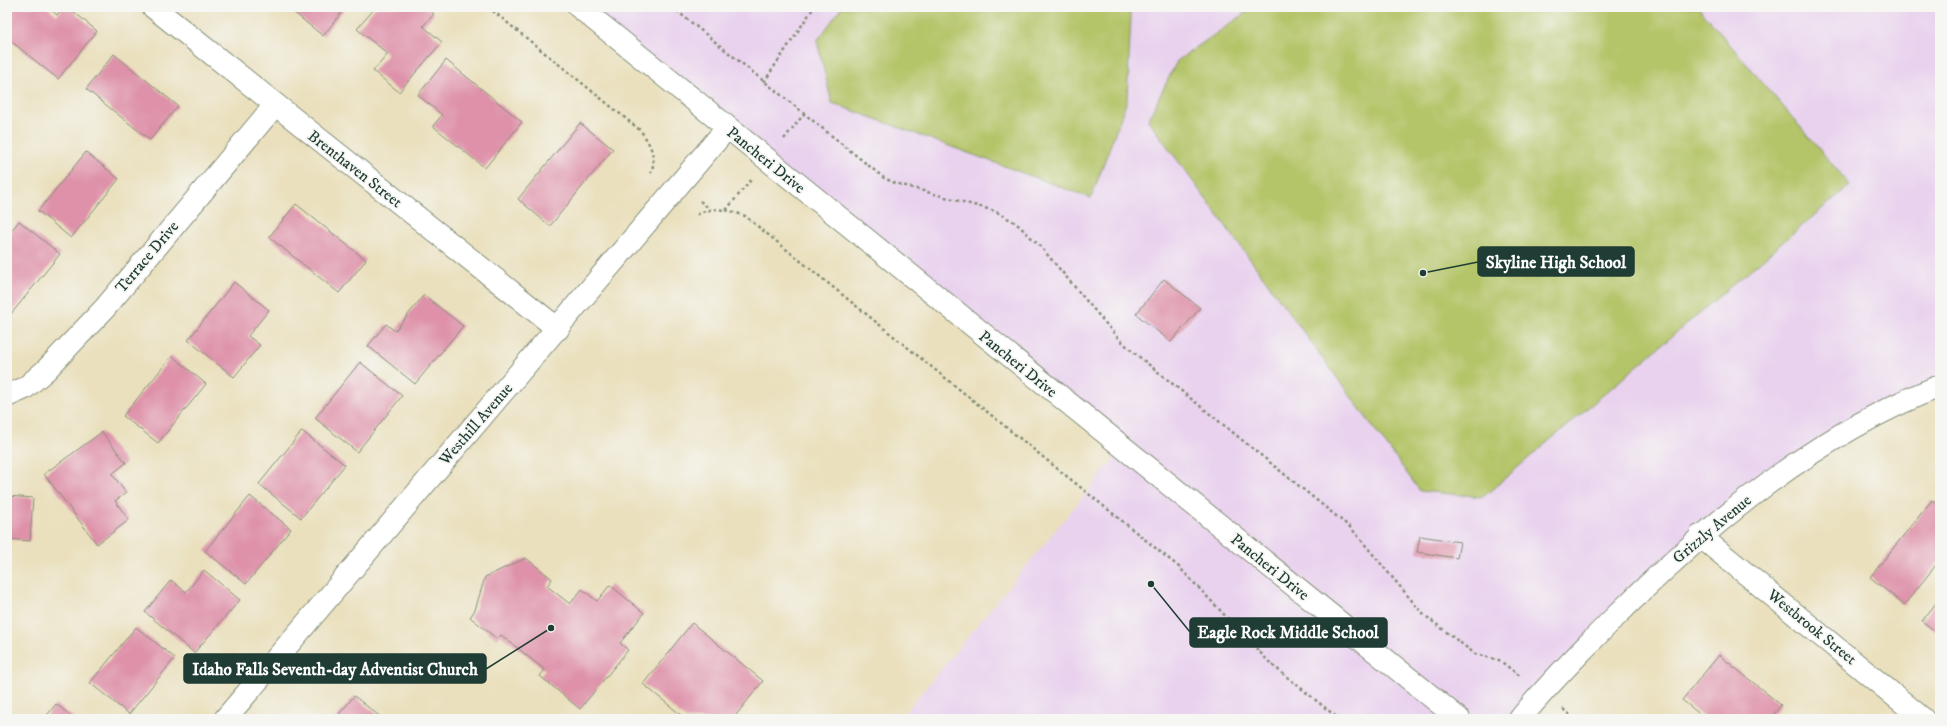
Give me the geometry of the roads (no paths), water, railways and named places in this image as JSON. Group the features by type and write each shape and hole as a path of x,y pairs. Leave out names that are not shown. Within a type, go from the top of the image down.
{"street":[{"name":"Brenthaven Street","path":"153,7 558,329"},
{"name":"Pancheri Drive","path":"579,7 1459,719"},
{"name":"Terrace Drive","path":"7,396 25,388 46,370 104,308 275,105"},
{"name":"Westhill Avenue","path":"225,719 558,329 727,128"},
{"name":"Grizzly Avenue","path":"1520,719 1546,687 1626,606 1700,536 1774,479 1852,427 1940,386"},
{"name":"Westbrook Street","path":"1700,536 1923,719"}],"place":[{"name":"Skyline High School","path":"1423,273"},
{"name":"Eagle Rock Middle School","path":"1151,584"},
{"name":"Idaho Falls Seventh-day Adventist Church","path":"551,628"}]}
